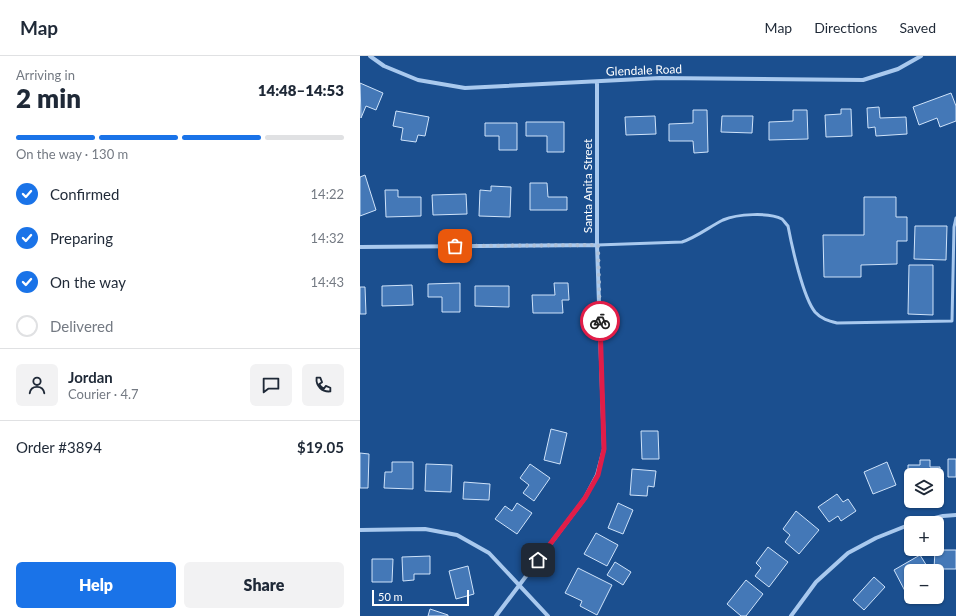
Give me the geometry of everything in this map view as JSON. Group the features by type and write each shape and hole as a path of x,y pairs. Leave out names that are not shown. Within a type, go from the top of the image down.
{"street":[{"name":"Glendale Road","path":"370,56 384,66 418,80 465,88 660,78 863,80 898,69 921,56"},
{"name":"Santa Anita Street","path":"496,616 585,498 598,475 604,449 598,245 598,82"},
{"path":"360,247 598,245"},
{"path":"943,516 956,515"},
{"path":"791,616 816,582 848,553 876,538 904,526"},
{"path":"360,530 425,529 457,535 489,553 548,616"}],"lane":[{"path":"598,245 682,242 692,239 724,220 731,218 753,215 775,217 783,220 788,226 805,292 810,305 816,313 825,320 837,323 952,320 954,227 956,218"}],"building":[{"path":"360,83 383,93 376,110 366,106 361,118"},
{"path":"951,93 956,106 956,121 940,127 937,118 919,125 913,107"},
{"path":"879,107 880,118 906,117 907,134 876,136 875,127 868,128 867,108"},
{"path":"841,109 851,109 852,136 826,137 825,115 841,114"},
{"path":"693,110 707,110 708,152 694,153 693,141 669,141 669,124 693,123"},
{"path":"793,110 807,110 808,139 769,140 769,122 793,121"},
{"path":"396,111 429,117 425,136 418,135 416,142 401,140 403,128 393,126"},
{"path":"655,116 656,134 626,135 625,117"},
{"path":"722,116 753,116 752,133 721,132"},
{"path":"526,122 564,122 564,152 547,152 547,136 526,136"},
{"path":"485,123 517,123 517,150 499,150 499,136 485,136"},
{"path":"365,175 376,210 360,216 360,177"},
{"path":"530,183 547,183 548,197 567,197 567,210 530,210"},
{"path":"491,186 511,187 510,217 479,216 480,190 491,191"},
{"path":"385,190 398,190 398,197 421,197 421,216 386,217"},
{"path":"466,194 467,214 433,215 432,195"},
{"path":"864,197 896,197 896,217 907,217 907,241 897,241 897,264 861,265 861,277 824,277 823,235 864,235"},
{"path":"915,226 947,226 946,260 914,259"},
{"path":"909,265 933,265 933,315 908,314"},
{"path":"460,283 460,312 442,312 442,297 428,297 428,284"},
{"path":"554,283 568,283 569,300 562,300 563,313 533,313 532,295 555,295"},
{"path":"412,285 413,305 382,306 382,286"},
{"path":"475,286 509,286 509,307 475,306"},
{"path":"360,287 365,287 366,314 360,314"},
{"path":"551,429 567,433 560,464 544,460"},
{"path":"641,431 658,431 659,459 642,459"},
{"path":"360,453 369,454 368,488 360,488"},
{"path":"948,459 956,459 956,477 948,477"},
{"path":"920,460 930,460 930,467 940,468 908,468 908,465 920,465"},
{"path":"392,462 413,462 413,489 384,488 385,472 392,472"},
{"path":"887,462 896,485 873,494 864,472"},
{"path":"426,464 452,465 451,492 425,491"},
{"path":"530,464 550,478 534,501 523,493 529,485 520,478"},
{"path":"632,469 656,471 654,487 648,486 647,496 630,495"},
{"path":"464,482 490,484 489,500 463,499"},
{"path":"837,494 843,502 848,499 856,511 841,521 838,516 829,522 818,507"},
{"path":"517,503 532,513 517,534 495,519 505,506 512,511"},
{"path":"618,503 633,510 623,534 608,528"},
{"path":"796,511 819,530 799,554 785,542 790,535 783,529"},
{"path":"596,533 618,545 607,566 584,554"},
{"path":"768,547 788,562 769,587 755,576 761,568 756,563"},
{"path":"944,550 956,550 956,569 944,569 944,564 934,564 935,556 944,556"},
{"path":"430,556 430,574 414,574 414,580 403,581 402,557"},
{"path":"921,556 926,564 904,564"},
{"path":"372,559 393,559 392,582 372,582"},
{"path":"615,562 631,572 623,585 607,575"},
{"path":"904,564 904,589 894,570"},
{"path":"468,566 474,594 456,599 449,571"},
{"path":"578,568 612,585 597,615 580,606 582,601 565,593"},
{"path":"874,577 885,587 864,610 853,600"},
{"path":"746,580 763,594 746,616 741,616 727,604"},
{"path":"430,609 448,615 448,616 428,616"}],"way so far":[{"path":"455,246 598,245 600,321"}],"route":[{"path":"538,560 585,498 598,475 604,449 600,321"}]}
